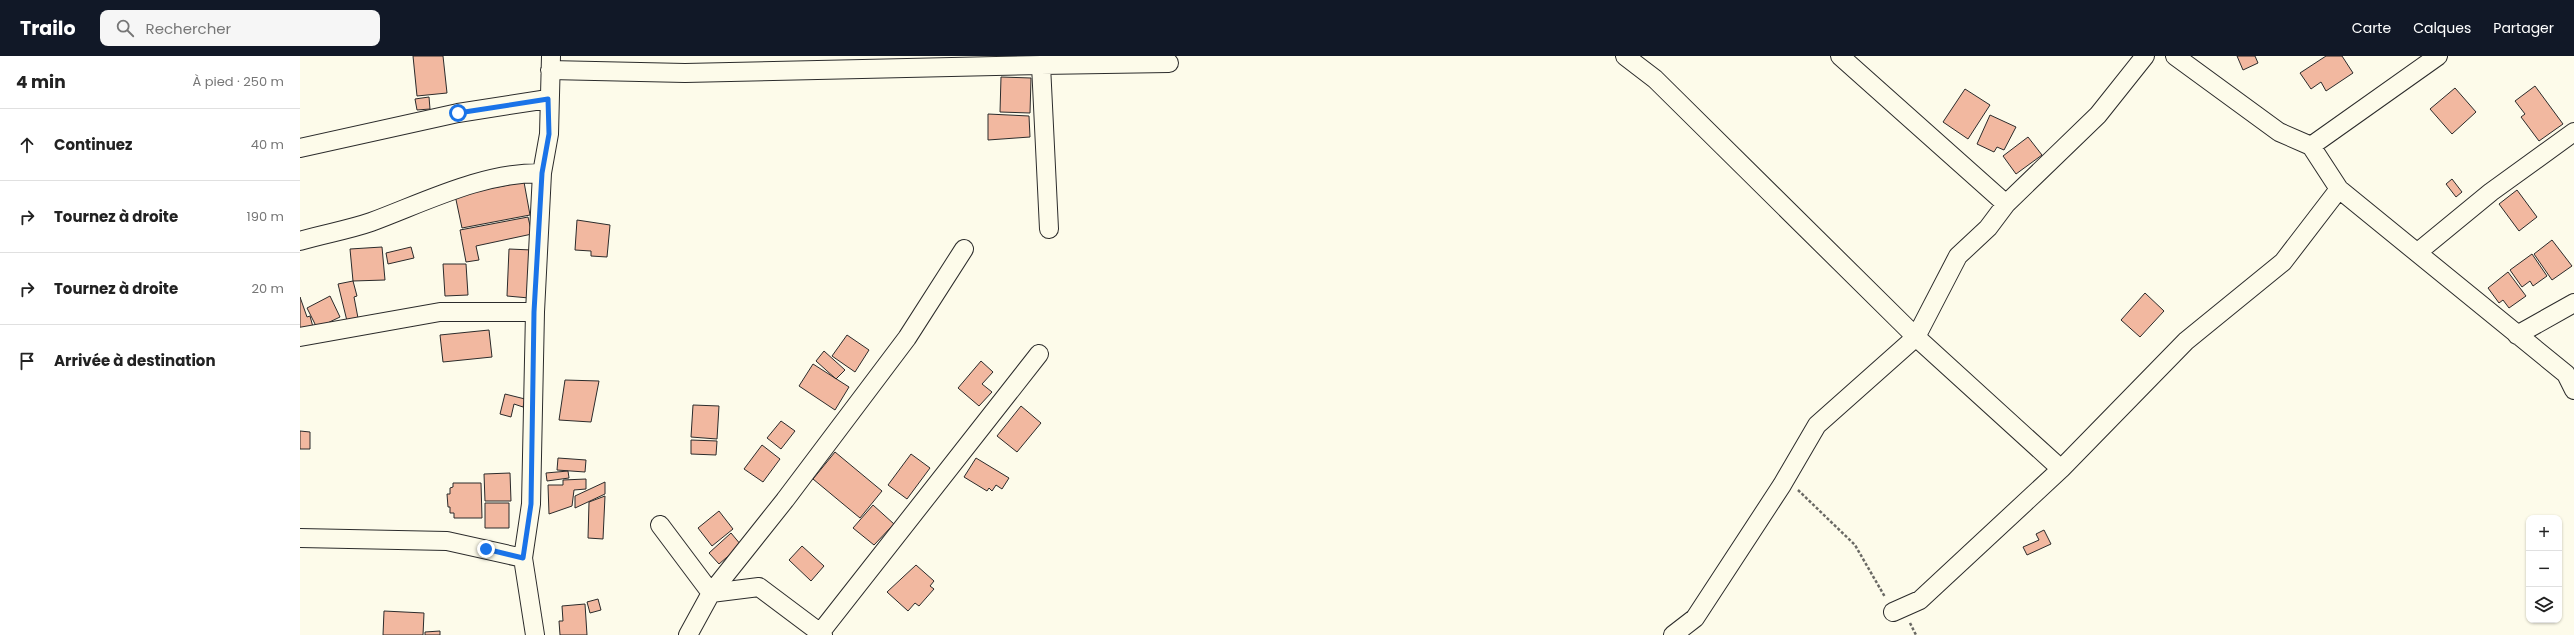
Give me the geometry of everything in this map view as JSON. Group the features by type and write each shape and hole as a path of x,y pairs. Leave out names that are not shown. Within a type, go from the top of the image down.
{"street":[{"path":"1625,56 1654,79 1916,337 2061,469"},
{"path":"1840,56 2006,204"},
{"path":"1673,635 1695,618 1782,485 1817,425 1916,337 1958,256 1988,228 2006,204 2098,115 2144,56"},
{"path":"2175,56 2279,132 2311,146 2339,189 2566,374 2574,390"},
{"path":"2311,146 2438,56"},
{"path":"535,635 523,558 531,504 534,312 542,173 549,134 548,99 550,63 685,73 1169,63"},
{"path":"1040,65 1049,229"},
{"path":"300,148 458,113 548,99"},
{"path":"2418,252 2491,192 2574,132"},
{"path":"300,241 368,223 491,178 516,173 542,173"},
{"path":"1893,612 1920,600 2061,469 2186,341 2283,262 2339,189"},
{"path":"688,635 711,593 786,500 907,338 964,249"},
{"path":"2517,335 2574,303"},
{"path":"300,337 440,312 534,312"},
{"path":"711,593 759,587 821,634 1039,354"},
{"path":"660,525 711,593"},
{"path":"300,538 447,542 523,558"}],"path":[{"path":"1782,485 1795,487 1855,545 1893,612 1908,619 1916,635"}],"building":[{"path":"413,56 443,56 447,93 417,96"},
{"path":"2237,56 2255,56 2258,63 2243,70"},
{"path":"2326,56 2342,56 2353,73 2326,91 2321,82 2311,89 2300,73"},
{"path":"1001,77 1031,78 1030,113 1000,112"},
{"path":"2535,86 2563,124 2539,141 2521,117 2525,114 2515,101"},
{"path":"2455,88 2476,112 2452,134 2430,109"},
{"path":"1965,89 1990,105 1968,139 1943,122"},
{"path":"429,97 430,109 417,110 415,99"},
{"path":"988,114 1029,116 1030,137 988,140"},
{"path":"1990,115 2016,127 2004,150 1997,147 1994,152 1977,144"},
{"path":"2028,137 2042,155 2016,174 2003,156"},
{"path":"2452,179 2462,192 2456,197 2446,184"},
{"path":"524,182 530,215 462,228 455,195"},
{"path":"2517,190 2537,217 2519,231 2499,204"},
{"path":"528,217 532,234 476,246 479,260 466,262 460,230"},
{"path":"577,220 610,225 607,257 591,256 591,251 575,250"},
{"path":"2552,240 2572,266 2552,280 2534,254"},
{"path":"382,247 385,280 353,281 350,249"},
{"path":"411,247 414,258 388,264 386,253"},
{"path":"509,249 532,250 529,298 507,296"},
{"path":"2532,254 2547,276 2533,286 2530,281 2522,287 2510,270"},
{"path":"443,264 466,264 468,295 445,296"},
{"path":"2508,272 2526,296 2509,308 2503,300 2499,303 2488,288"},
{"path":"353,281 357,296 354,297 358,318 347,321 338,284"},
{"path":"2145,293 2164,311 2140,337 2121,320"},
{"path":"330,296 340,317 317,328 307,308"},
{"path":"300,297 307,317 310,316 313,327 300,331"},
{"path":"489,330 492,357 443,362 440,335"},
{"path":"847,335 869,350 855,372 832,356"},
{"path":"824,351 845,370 836,379 816,361"},
{"path":"981,361 993,372 982,384 992,392 979,406 958,388"},
{"path":"813,364 849,387 835,410 799,386"},
{"path":"565,380 599,381 591,422 559,420"},
{"path":"505,394 525,399 523,407 514,404 511,417 500,414"},
{"path":"693,405 719,406 717,439 691,437"},
{"path":"1021,406 1041,423 1017,452 997,436"},
{"path":"781,421 795,431 781,449 767,438"},
{"path":"300,431 310,432 310,449 300,449"},
{"path":"691,440 717,441 716,455 691,454"},
{"path":"762,445 780,459 763,482 744,469"},
{"path":"835,452 882,491 860,518 813,479"},
{"path":"911,454 930,468 907,499 888,485"},
{"path":"558,458 586,460 585,472 557,470"},
{"path":"976,458 1009,478 1002,489 996,485 992,491 989,488 987,491 964,477"},
{"path":"568,471 569,478 547,481 546,473"},
{"path":"510,473 511,501 485,501 484,474"},
{"path":"586,479 586,489 574,490 572,506 549,514 548,485 563,485 563,480"},
{"path":"605,482 605,494 575,508 575,496"},
{"path":"453,483 481,483 482,518 454,518 454,513 450,513 450,507 448,507 447,494 450,494 450,488 453,487"},
{"path":"605,496 603,539 588,538 589,502"},
{"path":"485,503 509,503 509,528 485,528"},
{"path":"873,505 894,524 874,545 853,528"},
{"path":"719,511 733,529 712,546 698,528"},
{"path":"2044,530 2051,544 2027,555 2023,547 2039,540 2036,534"},
{"path":"731,533 741,545 719,564 709,553"},
{"path":"802,546 824,566 811,581 789,560"},
{"path":"916,565 934,581 930,586 934,589 919,606 915,603 908,611 887,592"},
{"path":"598,599 601,610 590,613 587,602"},
{"path":"585,604 587,635 560,635 559,621 563,621 562,606"},
{"path":"384,611 424,613 423,635 383,635"},
{"path":"440,631 440,635 425,635 425,632"}],"route":[{"path":"458,113 548,99 549,134 542,173 534,312 534,386 530,481 531,504 523,558 486,549"}]}
